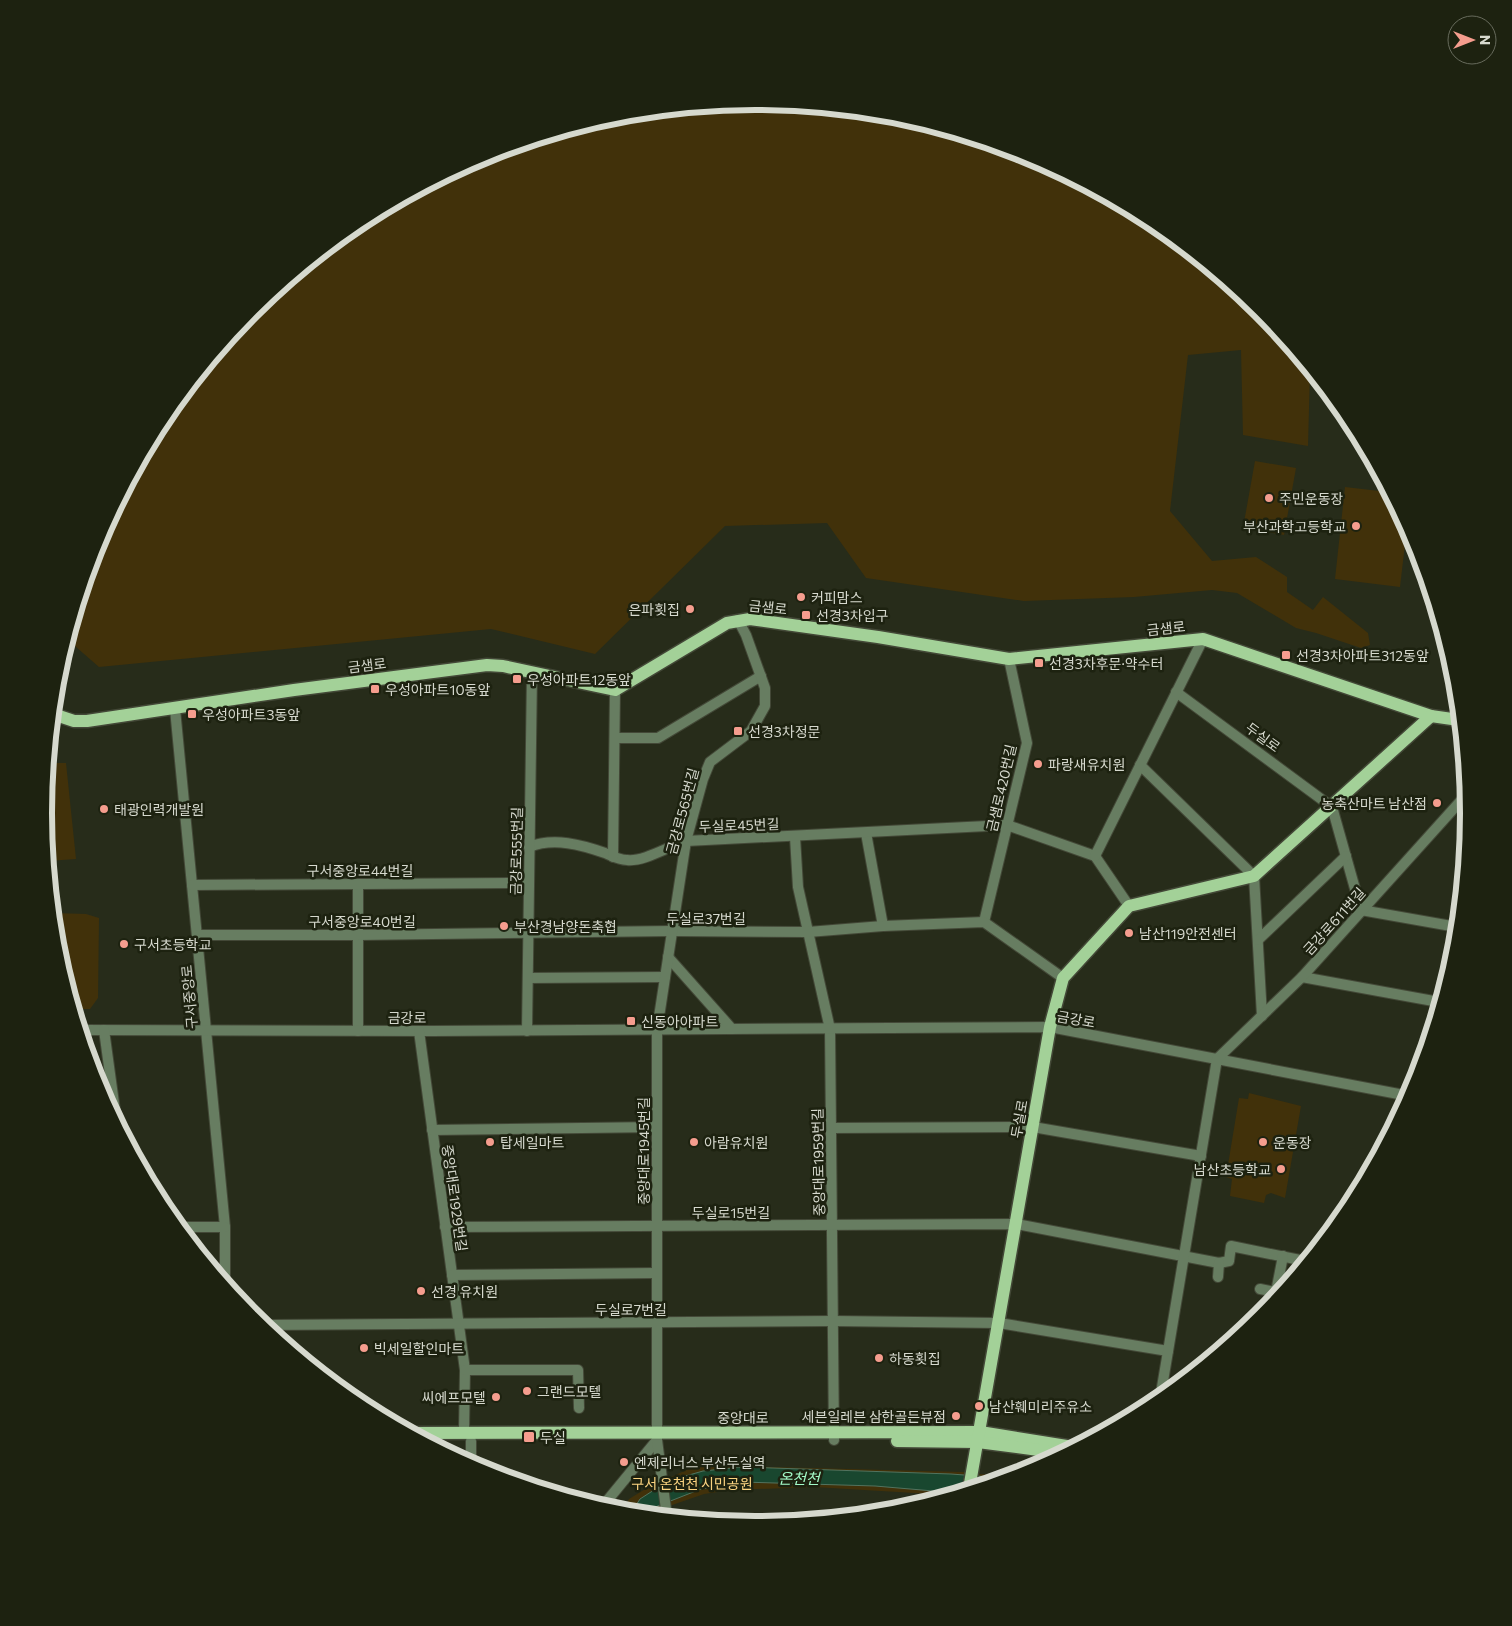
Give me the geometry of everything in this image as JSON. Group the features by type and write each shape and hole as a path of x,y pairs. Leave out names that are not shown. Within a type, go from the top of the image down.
{"main road":[{"name":"금샘로","path":"60,716 74,721 87,721 473,666 503,666 615,690 727,623 750,619 878,637 1009,659 1203,639 1431,716 1453,719"},
{"path":"1129,906 1254,876 1431,716"},
{"name":"두실로","path":"971,1483 1050,1027 1063,978 1129,906"},
{"name":"중앙대로","path":"426,1434 468,1436 979,1437 1061,1447"},
{"name":"중앙대로","path":"437,1440 468,1436"},
{"name":"중앙대로","path":"979,1437 1050,1452"}],"street":[{"name":"금강로565번길","path":"657,1030 686,841 703,778 710,762 751,731 765,706 765,688 746,635 738,620"},
{"path":"1129,906 1095,856 1203,639"},
{"name":"금샘로420번길","path":"984,922 1027,743 1009,659"},
{"name":"금강로555번길","path":"527,1030 532,672"},
{"path":"615,738 658,738 761,676"},
{"path":"613,857 615,690"},
{"name":"두실로","path":"1176,692 1332,807"},
{"name":"구서중앙로","path":"175,709 225,1227 225,1275"},
{"path":"1140,765 1254,876 1262,1016"},
{"name":"금강로611번길","path":"1217,1059 1302,977 1460,802"},
{"path":"1332,807 1361,910 1450,926"},
{"name":"두실로45번길","path":"530,847 542,843 569,843 630,861 686,841 1007,826 1095,856"},
{"path":"866,833 884,926"},
{"name":"중앙대로1959번길","path":"795,837 798,887 830,1029 834,1436"},
{"path":"1258,940 1346,856"},
{"name":"구서중앙로44번길","path":"192,885 529,883"},
{"path":"358,884 358,1031"},
{"path":"984,922 1063,978"},
{"name":"두실로37번길","path":"528,934 672,931 808,932 884,926 984,922"},
{"name":"구서중앙로40번길","path":"197,935 528,934"},
{"path":"668,957 732,1029"},
{"path":"528,978 665,977"},
{"path":"1302,977 1434,1001"},
{"name":"금강로","path":"87,1030 419,1031 1050,1027 1400,1095"},
{"path":"104,1030 113,1098"},
{"name":"중앙대로1945번길","path":"657,1030 657,1436 666,1510"},
{"name":"중앙대로1929번길","path":"419,1031 465,1370 470,1455"},
{"path":"1162,1387 1217,1059"},
{"path":"432,1130 657,1127"},
{"path":"831,1128 1033,1127 1200,1156"},
{"name":"두실로15번길","path":"445,1227 1016,1224 1220,1263"},
{"path":"188,1227 225,1227"},
{"path":"1218,1277 1220,1263 1229,1261 1231,1246 1299,1259"},
{"path":"1279,1284 1283,1256"},
{"path":"452,1275 657,1273"},
{"path":"1260,1289 1271,1292"},
{"name":"두실로7번길","path":"274,1325 833,1321 999,1323 1168,1351"},
{"path":"465,1370 578,1370 579,1408"},
{"path":"607,1500 657,1436"}],"green space":[{"path":"756,109 802,111 893,123 938,133 1025,163 1067,182 1147,228 1220,284 1285,349 1310,380 1308,446 1243,435 1241,350 1188,355 1170,511 1212,561 1256,557 1287,577 1287,592 1313,610 1323,597 1368,633 1370,645 1361,648 1296,628 1237,593 1212,590 1134,597 1024,601 866,578 827,523 725,526 595,654 491,629 99,667 73,644 90,587 106,544 125,502 171,422 198,385 227,349 292,284 365,228 445,182 487,163 574,133 619,123 710,111"},
{"name":"주민운동장","path":"1255,461 1296,468 1284,535 1243,528"},
{"path":"1345,487 1381,491 1405,542 1400,587 1335,579"},
{"path":"54,763 66,763 76,859 54,861 52,813"},
{"path":"60,913 86,914 99,918 98,998 90,1009 80,1009 76,995"},
{"name":"운동장","path":"1249,1093 1301,1106 1285,1198 1271,1193 1266,1195 1264,1203 1230,1196 1232,1179 1226,1177 1239,1098 1248,1099"},
{"name":"온천천","path":"738,1466 962,1472 992,1475 933,1494 814,1487 731,1490 704,1494 660,1509 626,1504 629,1499 647,1488 693,1467"}],"water":[{"name":"온천천","path":"742,1467 988,1477 942,1492 875,1486 742,1482 701,1489 652,1508 636,1506 640,1499 668,1481 703,1471"}],"place":[{"name":"주민운동장","path":"1269,498"},
{"name":"부산과학고등학교","path":"1356,526"},
{"name":"커피맘스","path":"801,597"},
{"name":"은파횟집","path":"690,609"},
{"name":"선경3차입구","path":"806,615"},
{"name":"선경3차아파트312동앞","path":"1286,655"},
{"name":"선경3차후문·약수터","path":"1039,663"},
{"name":"우성아파트12동앞","path":"517,679"},
{"name":"우성아파트10동앞","path":"375,689"},
{"name":"우성아파트3동앞","path":"192,714"},
{"name":"선경3차정문","path":"738,731"},
{"name":"파랑새유치원","path":"1038,764"},
{"name":"농축산마트 남산점","path":"1437,803"},
{"name":"태광인력개발원","path":"104,809"},
{"name":"부산경남양돈축협","path":"504,926"},
{"name":"남산119안전센터","path":"1129,933"},
{"name":"구서초등학교","path":"124,944"},
{"name":"신동아아파트","path":"631,1021"},
{"name":"탑세일마트","path":"490,1142"},
{"name":"아람유치원","path":"694,1142"},
{"name":"운동장","path":"1263,1142"},
{"name":"남산초등학교","path":"1281,1169"},
{"name":"선경 유치원","path":"421,1291"},
{"name":"빅세일할인마트","path":"364,1348"},
{"name":"하동횟집","path":"879,1358"},
{"name":"그랜드모텔","path":"527,1391"},
{"name":"씨에프모텔","path":"496,1397"},
{"name":"남산훼미리주유소","path":"979,1406"},
{"name":"세븐일레븐 삼한골든뷰점","path":"956,1416"},
{"name":"두실","path":"529,1437"},
{"name":"엔제리너스 부산두실역","path":"624,1462"}],"park label":[{"name":"구서 온천천 시민공원","path":"692,1483"}]}
